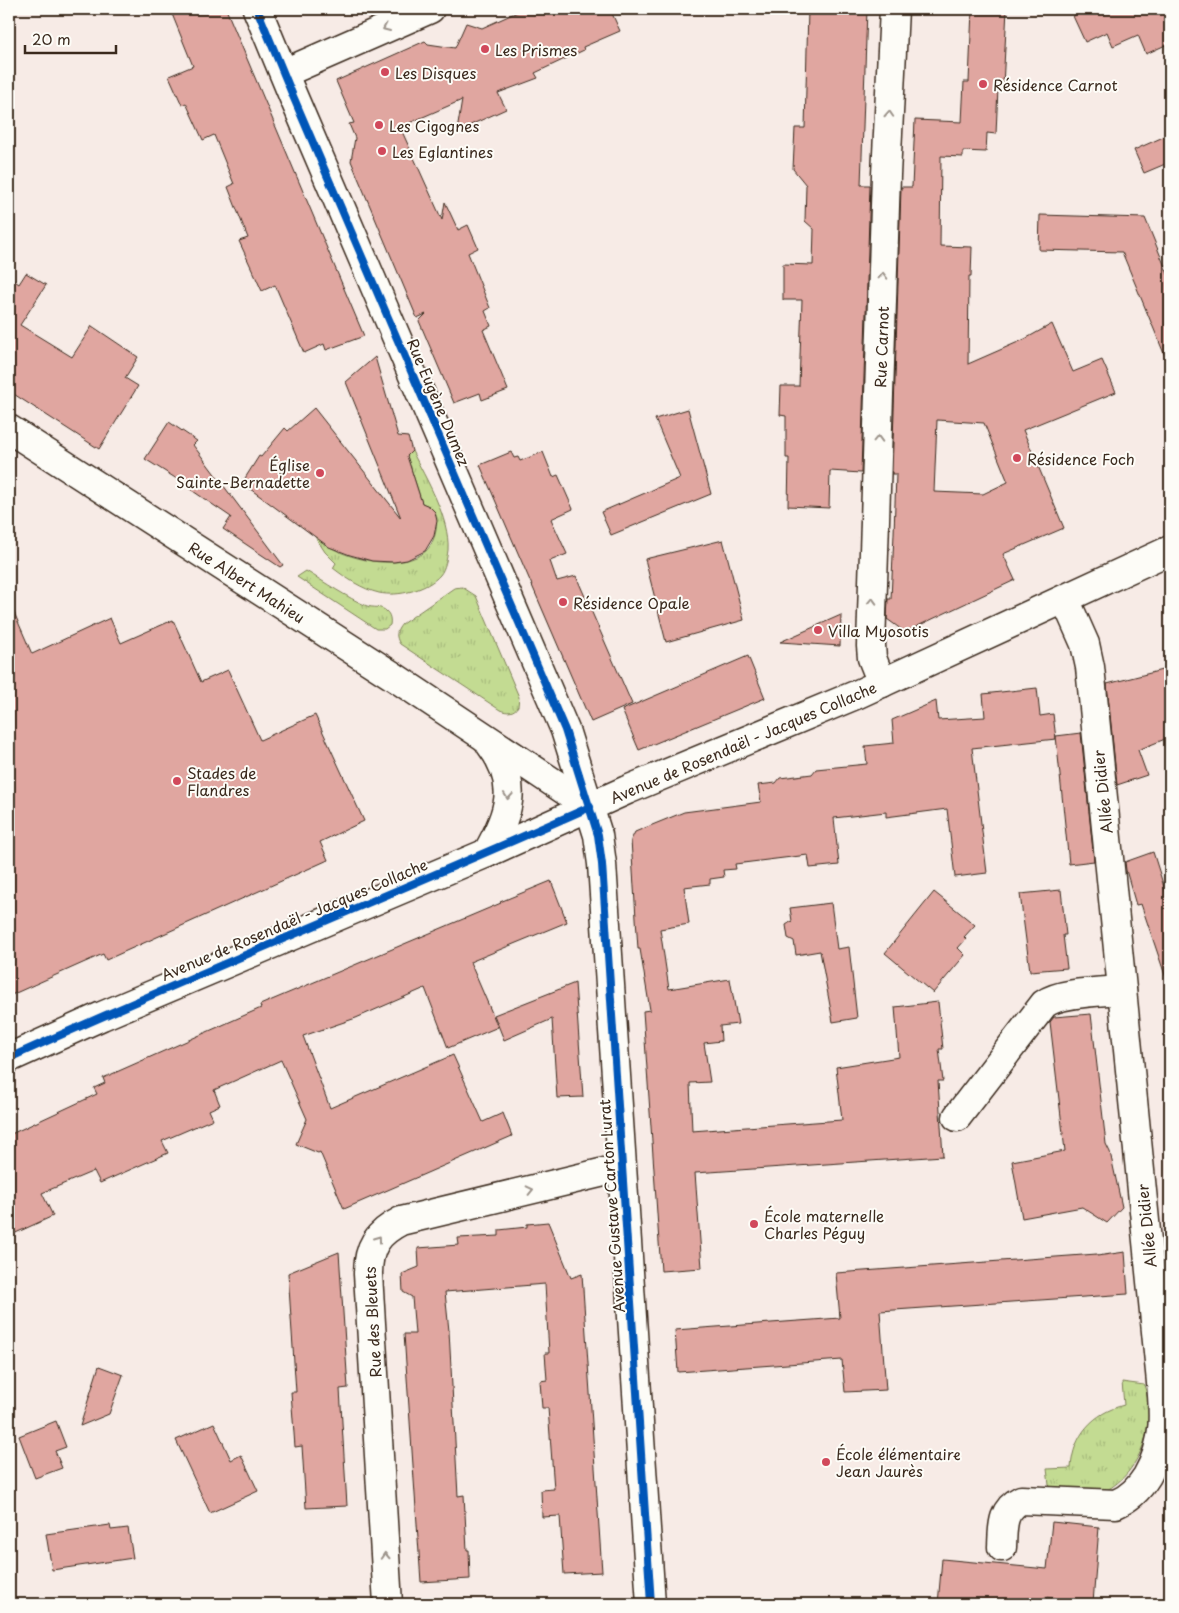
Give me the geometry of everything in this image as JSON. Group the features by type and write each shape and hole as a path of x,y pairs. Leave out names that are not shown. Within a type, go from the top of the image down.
{"street":[{"name":"Rue Eugène Dumez","path":"257,9 565,730 590,807"},
{"path":"284,73 430,9"},
{"name":"Rue Carnot","path":"882,683 872,658 871,646 886,185 894,9"},
{"name":"Rue Albert Mahieu","path":"9,429 393,676 590,807"},
{"name":"Avenue de Rosendaël - Jacques Collache","path":"9,1058 102,1016 882,683 1170,550"},
{"name":"Allée Didier","path":"1002,1547 1004,1520 1013,1504 1021,1500 1116,1504 1126,1500 1145,1480 1155,1462 1164,1429 1163,1400 1090,667 1085,644 1065,599"},
{"name":"Rue Albert Mahieu","path":"484,737 499,756 505,768 509,791 501,828 487,853"},
{"name":"Avenue Gustave Carton Lurat","path":"590,807 598,834 602,864 651,1604"},
{"path":"957,1117 1049,1000 1060,996 1122,990"},
{"name":"Rue des Bleuets","path":"388,1604 368,1274 368,1262 375,1242 390,1226 401,1221 621,1168"}],"green space":[{"path":"412,451 441,512 448,538 446,560 440,575 428,585 403,593 379,593 360,586 333,568 336,563 325,552 312,532 330,547 365,560 378,562 404,561 426,551 434,538 437,521 434,511 422,503 407,456"},
{"path":"306,571 367,606 384,609 389,615 390,625 385,629 376,629 297,577"},
{"path":"462,587 476,596 519,697 518,706 512,711 500,710 398,641 398,629 402,624 454,588"},
{"path":"1122,1382 1144,1385 1148,1399 1147,1430 1137,1459 1118,1483 1105,1491 1052,1488 1049,1485 1047,1469 1071,1468 1076,1445 1087,1427 1103,1414 1124,1405"}],"building":[{"path":"170,9 226,9 364,336 326,350 324,344 304,353 275,285 262,291 239,241 248,238 228,187 234,184 214,135 203,140 186,103 182,105 169,76 193,66"},
{"path":"524,9 610,9 620,31 583,47 584,50 535,73 538,78 498,93 506,109 457,131 462,100 400,127 442,220 445,202 458,230 468,225 478,248 468,253 490,308 485,311 491,326 483,330 508,390 482,400 480,393 454,403 419,321 426,314 417,318 351,161 355,138 349,124 354,123 336,81 425,41 428,44 455,48 466,23 482,28"},
{"path":"808,9 867,9 861,185 870,185 861,473 830,471 829,508 788,506 789,458 786,458 786,416 780,415 781,386 799,386 802,300 783,300 783,264 813,265 814,229 805,221 806,185 793,169 795,128 805,128"},
{"path":"972,9 1007,9 1003,86 998,87 996,134 987,133 986,152 963,151 963,157 941,156 940,246 972,247 971,276 969,276 968,364 1025,339 1052,324 1073,372 1102,360 1116,392 1023,430 1064,528 1003,554 1015,580 905,632 887,619 888,599 891,599 896,474 892,474 901,187 912,187 915,120 962,122 964,82 969,82","holes":["937,420 984,423 1008,482 983,494 934,492"]},
{"path":"1089,9 1170,9 1170,43 1146,54 1138,35 1113,46 1107,32 1085,42 1073,16"},
{"path":"1170,134 1170,162 1144,173 1134,150"},
{"path":"1040,215 1145,218 1170,279 1170,368 1122,252 1039,250"},
{"path":"26,273 46,285 20,325 72,357 92,326 138,357 125,378 138,386 99,449 9,391 9,277 19,284"},
{"name":"Église Sainte-Bernadette","path":"375,357 398,436 408,437 412,451 407,456 422,503 429,506 435,512 437,521 434,536 425,551 407,560 394,562 372,561 329,547 242,483 259,456 261,457 285,428 288,431 314,408 401,518 346,382"},
{"path":"688,409 711,494 611,535 601,512 680,478 655,419"},
{"path":"169,422 197,441 193,445 283,565 280,567 223,529 231,517 185,484 145,459"},
{"path":"511,452 514,458 518,457 520,461 543,452 553,477 558,475 573,509 551,519 567,554 550,561 557,581 576,576 632,704 591,722 480,465"},
{"path":"723,540 744,620 666,642 645,559"},
{"name":"Stades de Flandres","path":"9,601 32,654 110,618 121,643 173,620 201,682 228,670 260,740 315,715 364,821 320,842 328,860 106,960 103,954 9,996"},
{"path":"841,615 840,646 780,642"},
{"path":"748,656 765,698 639,750 622,710"},
{"path":"1170,668 1170,737 1138,750 1147,775 1117,785 1107,684"},
{"path":"1037,688 1040,716 1053,714 1056,739 972,748 987,873 955,877 947,809 886,817 886,812 834,818 839,865 810,868 808,855 735,864 736,869 723,870 724,877 710,879 710,884 684,887 689,924 660,929 669,989 730,979 738,1024 720,1026 721,1041 704,1043 710,1082 690,1083 692,1131 842,1120 836,1067 899,1057 895,1007 938,1002 943,1049 939,1049 943,1081 938,1081 943,1156 695,1173 702,1268 661,1271 643,1011 650,1010 640,949 638,949 631,840 635,832 684,812 761,802 758,785 776,783 780,778 812,774 816,769 867,764 865,746 894,743 892,720 936,701 938,720 985,717 983,694"},
{"path":"1081,733 1094,861 1069,864 1056,736"},
{"path":"1153,852 1170,906 1170,977 1166,978 1141,904 1136,905 1125,862"},
{"path":"551,881 567,922 470,962 498,1027 448,1048 425,988 356,1018 303,1036 330,1108 453,1055 483,1122 503,1113 512,1136 344,1209 320,1152 318,1153 296,1144 307,1119 281,1060 214,1090 220,1105 209,1110 213,1119 162,1141 168,1153 100,1183 94,1171 42,1193 53,1216 9,1236 9,1135 97,1094 94,1088 105,1083 103,1078 261,1008 260,1005"},
{"path":"1061,890 1066,935 1063,935 1067,968 1030,971 1020,894"},
{"path":"934,892 975,925 964,937 966,939 958,948 965,955 933,993 885,953"},
{"path":"831,903 837,949 849,947 857,1018 833,1022 820,951 796,955 794,941 788,938 786,925 792,921 790,908"},
{"path":"575,983 583,1097 557,1098 552,1019 504,1040 494,1015"},
{"path":"1091,1014 1106,1144 1110,1152 1122,1207 1107,1223 1082,1207 1022,1218 1012,1161 1065,1151 1050,1022 1054,1017"},
{"path":"548,1222 571,1278 582,1274 602,1572 564,1574 560,1516 542,1517 541,1490 554,1489 548,1408 542,1408 540,1381 547,1380 545,1353 549,1353 545,1284 445,1292 449,1331 458,1496 464,1495 470,1579 421,1582 404,1334 415,1334 412,1297 403,1292 402,1274 419,1267 418,1248 459,1245 458,1238 499,1236 499,1230 527,1227 527,1224"},
{"path":"339,1252 348,1388 340,1389 347,1506 306,1508 302,1446 295,1447 291,1392 296,1392 288,1273"},
{"path":"1125,1252 1128,1294 880,1311 886,1390 845,1392 842,1360 678,1372 675,1330 840,1318 836,1273 1097,1254 1097,1256"},
{"path":"99,1366 123,1375 109,1414 80,1426"},
{"path":"56,1421 66,1447 55,1451 62,1468 35,1478 19,1436"},
{"path":"214,1423 231,1460 241,1455 258,1491 210,1513 176,1440"},
{"path":"1052,1522 1099,1527 1093,1603 1045,1597 1044,1604 938,1604 942,1559 1047,1569"},
{"path":"110,1525 111,1530 128,1528 133,1558 52,1570 46,1534"}],"cycle path":[{"path":"257,9 565,730 598,835 602,864 651,1604"},
{"path":"9,1058 590,807"}],"place":[{"name":"Les Prismes","path":"485,49"},
{"name":"Les Disques","path":"385,72"},
{"name":"Résidence Carnot","path":"983,84"},
{"name":"Les Cigognes","path":"379,125"},
{"name":"Les Eglantines","path":"382,151"},
{"name":"Résidence Foch","path":"1017,458"},
{"name":"Église Sainte-Bernadette","path":"320,473"},
{"name":"Résidence Opale","path":"563,602"},
{"name":"Villa Myosotis","path":"818,630"},
{"name":"Stades de Flandres","path":"177,781"},
{"name":"École maternelle Charles Péguy","path":"754,1224"},
{"name":"École élémentaire Jean Jaurès","path":"826,1462"}]}
